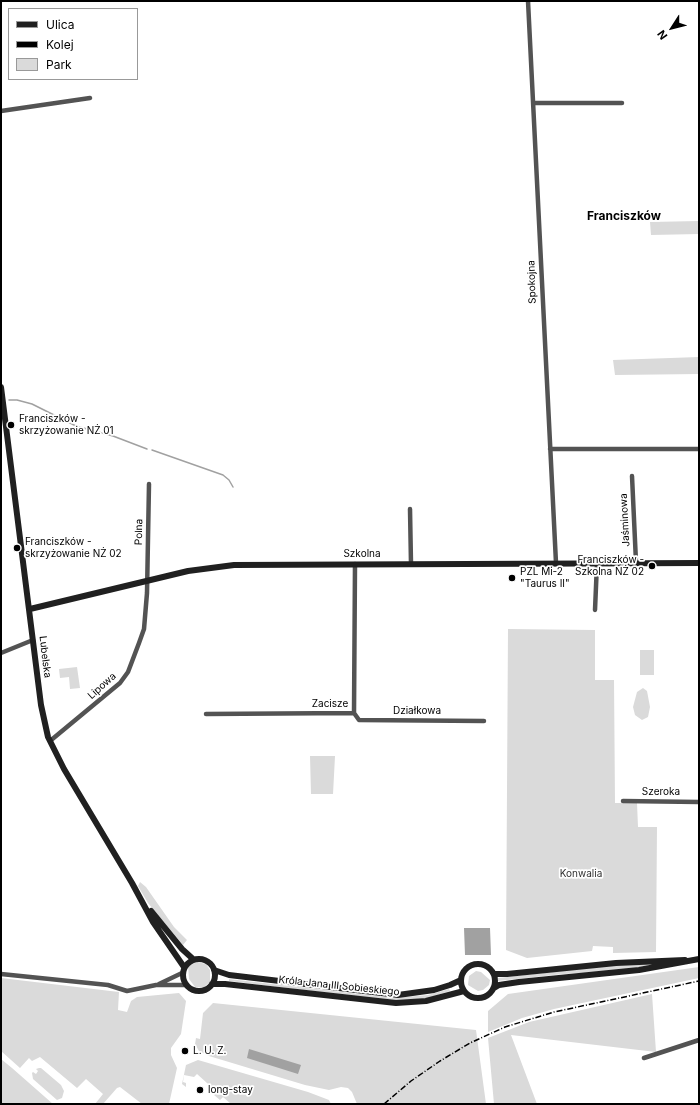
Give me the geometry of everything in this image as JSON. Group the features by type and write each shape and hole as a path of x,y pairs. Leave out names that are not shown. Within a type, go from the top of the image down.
{"main road":[{"name":"Lubelska","path":"1,388 2,412 30,609 43,716 50,741 68,776 144,904 156,927 183,970"},
{"name":"Szkolna","path":"30,609 195,569 234,565 636,562 699,563"},
{"name":"Lubelska","path":"144,904 182,949 193,959"},
{"path":"193,959 206,960 214,970 215,976 212,984 206,989 198,991 191,989 186,984 183,970 193,959"},
{"path":"494,974 699,959"},
{"path":"494,988 499,985 519,982 583,977 662,967 699,959"},
{"path":"475,964 485,965 494,974 496,982 489,995 480,999 472,998 464,992 461,980 464,970 475,964"},
{"name":"Króla Jana III Sobieskiego","path":"214,970 221,974 398,995 434,990 461,980"},
{"name":"Króla Jana III Sobieskiego","path":"212,984 225,984 396,1003 426,1001 464,992"}],"street":[{"name":"Spokojna","path":"528,1 556,563"},
{"path":"1,111 90,98"},
{"path":"533,103 622,103"},
{"path":"550,449 699,449"},
{"name":"Jaśminowa","path":"632,476 636,562"},
{"name":"Polna","path":"148,580 149,484"},
{"path":"410,509 410,564"},
{"path":"594,610 597,563"},
{"name":"Zacisze","path":"206,714 354,713 355,564"},
{"name":"Lipowa","path":"50,741 126,676 144,629 148,580"},
{"path":"1,652 33,640"},
{"name":"Działkowa","path":"354,713 359,720 484,721"},
{"name":"Szeroka","path":"624,801 699,802"},
{"path":"156,985 183,970"},
{"path":"1,974 108,985 127,991 156,985 186,984"},
{"path":"644,1058 699,1040"}],"green space":[{"path":"699,221 699,234 651,235 650,222"},
{"path":"699,357 699,374 615,375 613,360"},
{"name":"Konwalia","path":"508,629 595,630 595,680 614,680 615,803 637,803 638,827 657,827 656,952 613,953 613,947 593,946 592,951 527,958 506,950"},
{"path":"640,650 654,650 654,675 640,675"},
{"path":"77,667 80,688 70,689 69,677 60,678 59,669"},
{"path":"643,688 647,691 650,707 648,717 642,720 635,715 633,707 637,692"},
{"path":"310,756 335,756 333,794 311,794"},
{"path":"140,882 146,887 174,927 187,940 183,945 148,903 138,886"},
{"path":"197,962 206,964 210,970 210,982 204,987 195,987 189,979 188,966"},
{"path":"666,963 605,972 563,974 498,981 498,978 608,966"},
{"path":"699,967 699,978 554,1009 522,1018 488,1032 488,1011 508,994"},
{"path":"476,971 481,972 490,980 489,985 483,990 478,991 468,985 469,976"},
{"path":"1,978 119,992 118,1010 127,1012 131,1001 137,997 179,993 186,1001 181,1034 171,1048 171,1055 177,1068 169,1104 142,1104 120,1087 117,1088 103,1104 95,1104 103,1094 86,1079 77,1088 40,1057 32,1061 29,1058 20,1068 1,1051"},
{"path":"229,979 394,998 428,995 449,989 450,991 428,998 394,1001 229,981"},
{"path":"652,994 656,1052 511,1035 537,1104 494,1104 488,1038 529,1022"},
{"path":"213,1003 476,1030 486,1104 357,1104 352,1092 348,1088 341,1087 329,1090 305,1085 209,1056 199,1051 195,1044 196,1038 200,1039 203,1013"},
{"path":"1,1059 12,1068 53,1104 1,1104"},
{"path":"198,1060 308,1092 329,1100 331,1104 231,1104 223,1097 220,1100 214,1095 217,1092 197,1074 194,1077 184,1075 183,1082 186,1083 186,1087 182,1084 186,1065"},
{"path":"41,1068 61,1085 64,1091 62,1098 57,1100 33,1079 32,1073 33,1072 36,1074 38,1071 36,1069"}],"shaded area":[{"path":"464,928 490,928 491,955 465,955"},
{"path":"249,1049 301,1065 298,1074 247,1058"}],"waterway":[{"path":"9,400 17,400 32,404 76,426 113,436 147,449"},
{"path":"152,450 223,475 229,480 233,487"}],"railway":[{"path":"384,1104 411,1081 440,1061 470,1043 505,1027 554,1012 699,981"}],"place":[{"name":"Franciszków - skrzyżowanie NŻ 01","path":"11,425"},
{"name":"Franciszków - skrzyżowanie NŻ 02","path":"17,548"},
{"name":"Franciszków - Szkolna NŻ 02","path":"652,566"},
{"name":"PZL Mi-2 \"Taurus II\"","path":"512,578"},
{"name":"L. U. Z.","path":"185,1051"},
{"name":"long-stay","path":"200,1090"}],"district":[{"name":"Franciszków","path":"624,216"}]}
